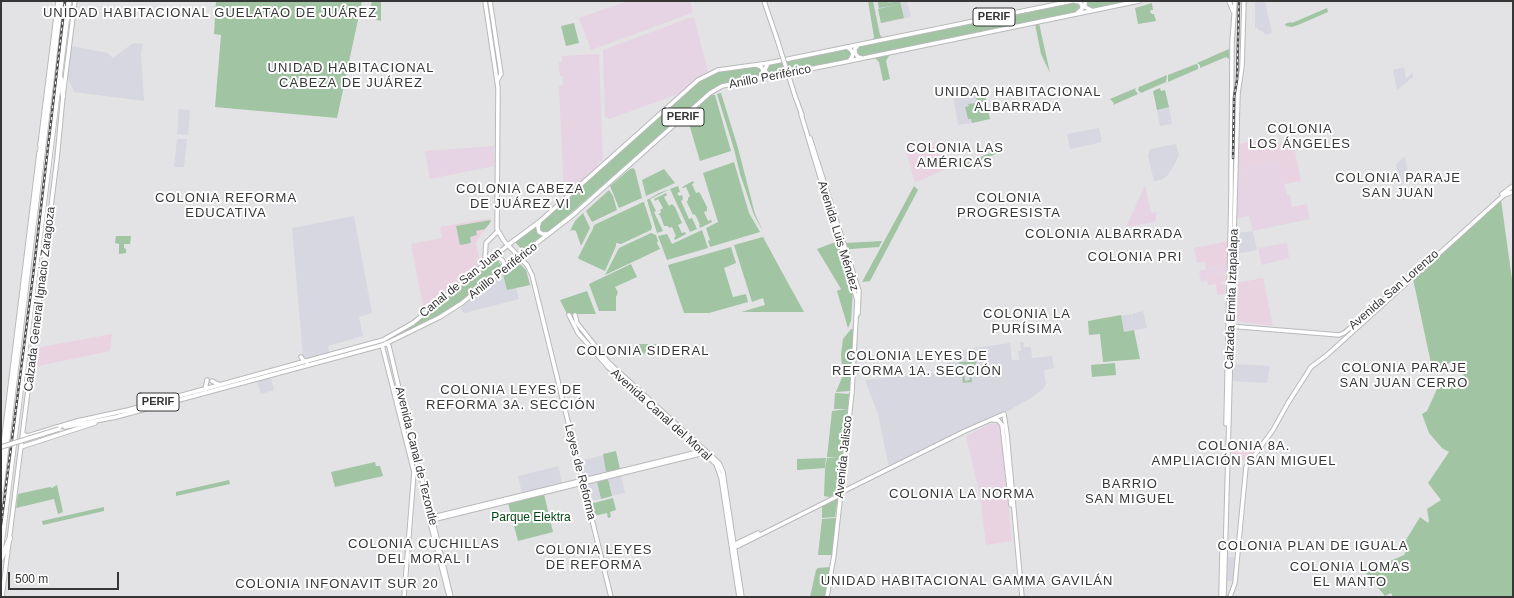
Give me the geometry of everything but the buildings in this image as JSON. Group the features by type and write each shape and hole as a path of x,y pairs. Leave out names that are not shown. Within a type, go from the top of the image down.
{"highway":[{"name":"Calzada General Ignacio Zaragoza","path":"1,490 61,1"},
{"name":"Calzada General Ignacio Zaragoza","path":"1,548 69,1"},
{"path":"53,45 59,20"},
{"path":"60,73 63,96"},
{"path":"40,144 41,171"},
{"path":"24,281 30,261"},
{"path":"6,415 9,426"},
{"path":"1,559 10,538"}],"main road":[{"name":"Calzada General Ignacio Zaragoza","path":"1,461 58,1"},
{"name":"Calzada General Ignacio Zaragoza","path":"2,597 62,126 63,96 75,1"},
{"path":"484,265 486,243 498,231 497,81 495,76 485,1"},
{"path":"490,1 501,74 497,81"},
{"name":"Avenida Luis Méndez","path":"766,1 856,293 855,309 857,316"},
{"path":"1073,1 1080,2 1082,6 1080,11 1076,14"},
{"name":"PERIF","path":"859,44 1073,1"},
{"path":"1085,1 1084,5 1086,8 1095,10"},
{"name":"Anillo Periférico","path":"383,343 447,313 462,303 494,276 573,215 710,93 726,85 848,62 1139,1"},
{"path":"1229,1 1232,6 1233,15"},
{"name":"Calzada Ermita Iztapalapa","path":"1233,201 1231,145 1233,15 1235,1"},
{"name":"Calzada Ermita Iztapalapa","path":"1224,597 1233,201 1238,87 1242,66 1244,1"},
{"path":"859,44 855,48 855,53 858,57 864,58"},
{"name":"Anillo Periférico","path":"791,58 859,44"},
{"path":"844,47 850,49 853,53 848,62"},
{"name":"Canal de San Juan","path":"21,447 100,421 383,343 413,323 508,245 539,222 698,80 718,70 769,63 791,58"},
{"path":"769,63 766,65 765,70 767,74 772,76"},
{"path":"755,65 760,66 762,70 762,75 758,78"},
{"name":"Avenida Luis Méndez","path":"801,114 859,291 859,307 857,316"},
{"name":"Avenida San Lorenzo","path":"1230,326 1339,335 1344,333 1366,316 1513,186"},
{"name":"Avenida San Lorenzo","path":"1230,597 1235,580 1246,467 1278,421 1311,367 1327,355 1504,195 1513,192"},
{"path":"539,222 539,232 543,234 549,233"},
{"name":"Leyes de Reforma","path":"498,231 519,258 527,265 532,275 610,597"},
{"path":"484,265 496,258 501,258 503,260 503,266 494,276"},
{"name":"Avenida Canal del Moral","path":"569,315 578,333 608,367 704,451"},
{"name":"Avenida Canal del Moral","path":"575,315 576,321 580,327 608,362 704,451 720,471 741,597"},
{"name":"Avenida Jalisco","path":"827,597 834,555 852,386 857,316"},
{"name":"Calzada Ermita Iztapalapa","path":"1221,597 1230,326"},
{"name":"Canal de San Juan","path":"23,434 26,436 31,435 73,422 122,412 383,343"},
{"name":"Avenida Canal de Tezontle","path":"383,343 414,472 406,597"},
{"name":"Avenida Canal de Tezontle","path":"383,343 389,346 450,597"},
{"path":"301,357 305,361 309,362"},
{"path":"205,390 207,380"},
{"path":"212,381 221,385"},
{"path":"733,546 1004,414 1007,434 1020,597"},
{"name":"Canal de San Juan","path":"1,447 65,427 82,420"},
{"path":"992,420 998,420 1002,425 1020,597"},
{"name":"Canal de San Juan","path":"65,427 100,421"},
{"path":"31,435 29,439 34,442"},
{"path":"416,483 418,481 421,483 431,518 704,451"},
{"path":"414,472 420,477"},
{"path":"413,488 416,483"},
{"path":"406,597 416,483"},
{"path":"733,546 824,500"}],"shaded area":[{"path":"628,1 690,1 693,12 591,50 579,18"},
{"path":"877,1 907,1 911,17 881,23"},
{"path":"1255,1 1265,1 1272,33 1266,35 1262,31 1258,30 1258,28 1255,28"},
{"path":"692,17 694,18 708,71 681,93 609,119 605,116 603,50"},
{"path":"133,43 143,44 141,53 144,101 74,92 67,76 71,46 108,53 113,58"},
{"path":"599,54 603,161 598,161 598,166 596,169 564,198 559,86 563,85 563,76 560,76 559,62 562,62 562,56"},
{"path":"1404,67 1406,78 1413,73 1413,77 1397,90 1393,70"},
{"path":"975,92 977,103 969,105 972,123 958,125 953,96"},
{"path":"1169,107 1172,124 1160,126 1157,110"},
{"path":"179,109 190,110 188,135 177,134"},
{"path":"1099,128 1102,142 1070,149 1067,134"},
{"path":"177,139 187,139 184,167 174,167"},
{"path":"1264,140 1265,147 1293,141 1301,181 1285,184 1279,160 1239,169 1239,144"},
{"path":"946,141 950,167 915,183 905,147"},
{"path":"1176,144 1179,155 1175,164 1167,176 1161,180 1154,181 1148,156 1150,149"},
{"path":"494,146 494,166 430,179 425,151"},
{"path":"1405,156 1409,179 1399,186 1396,164"},
{"path":"1280,160 1287,195 1290,195 1292,207 1307,204 1310,219 1253,231 1249,216 1237,218 1239,169"},
{"path":"1145,185 1151,213 1157,212 1155,222 1126,227"},
{"path":"354,216 372,313 359,317 363,336 328,346 330,355 308,361 303,357 292,228"},
{"path":"491,218 490,223 476,244 479,258 478,266 424,311 411,244 442,238 440,227"},
{"path":"1253,231 1257,250 1236,254 1237,233"},
{"path":"1228,241 1227,265 1206,269 1205,262 1197,263 1194,248"},
{"path":"1287,243 1289,258 1262,265 1258,248"},
{"path":"516,263 519,263 526,270 530,285 516,288 519,299 465,313 462,312 462,306"},
{"path":"1227,265 1225,268 1227,272 1207,277 1207,280 1201,282 1199,271"},
{"path":"1225,273 1226,281 1221,282 1222,284 1225,284 1225,294 1217,295 1216,284 1208,285 1207,277"},
{"path":"1263,278 1273,326 1235,321 1233,318 1236,283"},
{"path":"1143,311 1147,328 1124,332 1121,316 1131,314 1133,322 1132,314"},
{"path":"112,334 110,351 38,366 33,362 35,348"},
{"path":"1020,342 1024,342 1024,347 1031,347 1032,358 1052,356 1054,368 1044,370 1046,384 1043,389 1031,398 1008,411 889,468 878,414 865,380 949,371 945,351 1010,343 1012,360 1019,360 1018,351 1021,351"},
{"path":"1233,364 1270,366 1267,383 1233,381"},
{"path":"271,378 274,390 261,394 257,381"},
{"path":"999,423 1003,445 1007,492 980,496 966,436 990,424"},
{"path":"1253,450 1255,452 1250,460 1231,460 1231,451"},
{"path":"615,452 619,469 584,478 580,461"},
{"path":"558,466 562,483 522,493 518,476"},
{"path":"621,476 625,493 612,496 608,479"},
{"path":"597,482 601,499 591,501 586,484"},
{"path":"1007,492 1012,541 986,545 980,496"},
{"path":"1228,557 1237,557 1234,581 1227,581"}],"green space":[{"path":"216,1 362,1 337,118 215,107 221,35 214,34"},
{"path":"372,1 381,1 381,21 368,17"},
{"path":"868,1 873,1 880,35 883,38 873,40 874,37"},
{"path":"892,1 887,3 900,1 904,18 881,23 878,9 896,5 879,8 878,2"},
{"path":"1086,1 1133,1 1090,9 1086,8"},
{"path":"1075,2 1080,6 1079,10 1076,12 862,58 856,55 855,51 859,45"},
{"path":"1152,3 1153,10 1150,12 1154,14 1156,21 1138,24 1135,8"},
{"path":"1327,8 1328,12 1298,25 1292,27 1286,26 1285,24 1292,23"},
{"path":"574,23 579,43 566,46 561,26"},
{"path":"1039,23 1050,73 1041,54 1035,24"},
{"path":"846,48 851,55 847,61 770,75 768,74 766,67 768,65"},
{"path":"1229,49 1229,59 1226,57 1200,68 1200,65 1197,63"},
{"path":"890,54 886,61 890,79 883,81 879,62 874,57"},
{"path":"1196,64 1198,65 1198,69 1168,82 1168,75"},
{"path":"757,66 762,71 758,77 723,84 714,88 549,232 545,233 540,231 539,224 541,222 699,81 719,71"},
{"path":"1167,75 1166,82 1141,93 1138,90 1139,87"},
{"path":"1136,88 1135,90 1138,94 1113,105 1114,103 1110,99"},
{"path":"1160,88 1161,91 1165,90 1169,107 1157,110 1153,91"},
{"path":"721,93 738,148 755,214 763,231 754,215 740,174 717,94"},
{"path":"711,95 715,95 731,151 700,161 687,117"},
{"path":"985,95 986,101 979,103 980,107 987,106 990,119 972,123 971,119 968,119 965,107 969,106 968,104 977,103 976,97"},
{"path":"1002,148 1003,151 960,169 959,166"},
{"path":"734,162 749,213 760,232 710,247 708,241 710,240 706,228 718,222 703,173"},
{"path":"633,168 635,170 642,198 619,208 610,186"},
{"path":"664,169 675,183 646,196 642,180"},
{"path":"693,181 694,183 692,184 696,193 699,192 707,207 707,211 704,212 708,221 711,220 712,222 700,228 696,216 694,214 693,215 687,202 686,203 690,196 686,187 682,187"},
{"path":"678,186 680,192 677,193 679,196 682,195 683,199 681,201 689,219 692,218 697,229 690,232 670,189 650,199 663,231 657,233 647,200 659,193"},
{"path":"914,186 918,190 870,281 862,282"},
{"path":"609,190 613,196 617,210 592,222 586,211"},
{"path":"666,193 667,195 664,197 669,206 672,204 675,207 682,223 678,225 682,233 685,232 686,234 675,240 674,238 676,236 672,227 669,228 668,226 664,226 660,215 658,215 661,212 660,210 663,208 658,199 655,201 654,199"},
{"path":"1501,200 1513,287 1513,597 1393,597 1391,593 1385,596 1365,572 1404,555 1406,551 1401,548 1420,517 1428,523 1427,509 1441,500 1428,483 1449,452 1442,448 1429,433 1422,414 1427,411 1437,389 1444,383 1457,385 1466,382 1458,361 1432,368 1413,279"},
{"path":"643,202 652,227 651,230 621,244 616,243 605,271 578,258 594,225"},
{"path":"583,213 590,228 581,246 576,231 570,231 575,221"},
{"path":"491,220 485,229 476,231 477,235 470,237 471,243 460,245 456,226"},
{"path":"537,224 536,228 546,236 524,252 515,242"},
{"path":"702,230 708,248 667,260 658,236 667,234 672,244"},
{"path":"651,233 656,235 658,241 657,243 660,249 605,275 619,248"},
{"path":"116,236 131,236 130,244 124,244 126,253 119,254 119,244 115,243"},
{"path":"763,237 804,312 741,312 765,305 763,298 752,302 734,245"},
{"path":"838,241 853,289 851,321 848,328 837,291 841,289 817,249"},
{"path":"882,241 879,247 848,250 845,243"},
{"path":"731,247 736,263 724,268 733,297 746,294 748,302 709,313 684,313 668,265"},
{"path":"498,259 499,263 503,265 459,305 423,325 385,341 406,330 481,269"},
{"path":"516,263 519,263 526,270 530,285 507,290 503,274"},
{"path":"631,264 637,277 615,287 618,292 616,297 616,311 599,311 589,284"},
{"path":"587,291 596,314 567,314 560,300"},
{"path":"1121,315 1124,332 1134,330 1140,359 1103,362 1100,334 1089,335 1088,321"},
{"path":"851,329 854,329 850,391 836,392 843,375 841,355 843,339"},
{"path":"637,344 657,344 663,354 624,353 624,350 636,350"},
{"path":"958,359 960,359 961,362 976,361 977,369 970,370 972,382 963,383 961,371 964,371 965,381 970,380 968,364 963,365 964,370 960,370"},
{"path":"1115,363 1116,375 1092,377 1091,365"},
{"path":"835,393 849,394 848,409 834,409"},
{"path":"848,409 847,430 838,494 829,497 824,496 827,458 838,458 827,457 832,411"},
{"path":"616,451 620,469 606,472 603,454"},
{"path":"826,458 825,468 797,470 797,459"},
{"path":"375,462 376,466 380,466 383,476 335,487 331,472"},
{"path":"608,479 612,496 601,499 597,482"},
{"path":"229,480 230,484 176,496 176,492"},
{"path":"57,485 63,512 58,514 54,499 16,508 18,494 50,487 52,488"},
{"name":"Parque Elektra","path":"544,494 553,532 518,541 508,503"},
{"path":"838,497 835,517 822,518 822,505"},
{"path":"613,498 616,510 610,512 611,517 608,518 607,513 593,516 590,504"},
{"path":"104,507 104,511 43,525 42,521"},
{"path":"836,518 832,555 818,555 822,519"},
{"path":"831,567 826,597 810,597 816,570 818,568"}],"railway":[{"path":"1,525 33,276 65,1"},
{"path":"1233,158 1234,97 1237,80 1239,1"}],"district":[{"name":"UNIDAD HABITACIONAL GUELATAO DE JUÁREZ","path":"210,13"},
{"name":"UNIDAD HABITACIONAL CABEZA DE JUÁREZ","path":"351,76"},
{"name":"UNIDAD HABITACIONAL ALBARRADA","path":"1018,100"},
{"name":"COLONIA LOS ÁNGELES","path":"1300,136"},
{"name":"COLONIA LAS AMÉRICAS","path":"955,156"},
{"name":"COLONIA PARAJE SAN JUAN","path":"1398,186"},
{"name":"COLONIA CABEZA DE JUÁREZ VI","path":"520,196"},
{"name":"COLONIA REFORMA EDUCATIVA","path":"226,206"},
{"name":"COLONIA PROGRESISTA","path":"1009,206"},
{"name":"COLONIA ALBARRADA","path":"1104,234"},
{"name":"COLONIA PRI","path":"1135,257"},
{"name":"COLONIA LA PURÍSIMA","path":"1027,322"},
{"name":"COLONIA SIDERAL","path":"643,351"},
{"name":"COLONIA LEYES DE REFORMA 1A. SECCIÓN","path":"917,364"},
{"name":"COLONIA PARAJE SAN JUAN CERRO","path":"1404,376"},
{"name":"COLONIA LEYES DE REFORMA 3A. SECCIÓN","path":"511,398"},
{"name":"COLONIA 8A. AMPLIACIÓN SAN MIGUEL","path":"1244,454"},
{"name":"BARRIO SAN MIGUEL","path":"1130,492"},
{"name":"COLONIA LA NORMA","path":"962,494"},
{"name":"COLONIA PLAN DE IGUALA","path":"1313,546"},
{"name":"COLONIA CUCHILLAS DEL MORAL I","path":"424,552"},
{"name":"COLONIA LEYES DE REFORMA","path":"594,558"},
{"name":"COLONIA LOMAS EL MANTO","path":"1350,574"},
{"name":"UNIDAD HABITACIONAL GAMMA GAVILÁN","path":"967,581"},
{"name":"COLONIA INFONAVIT SUR 20","path":"337,584"}]}
